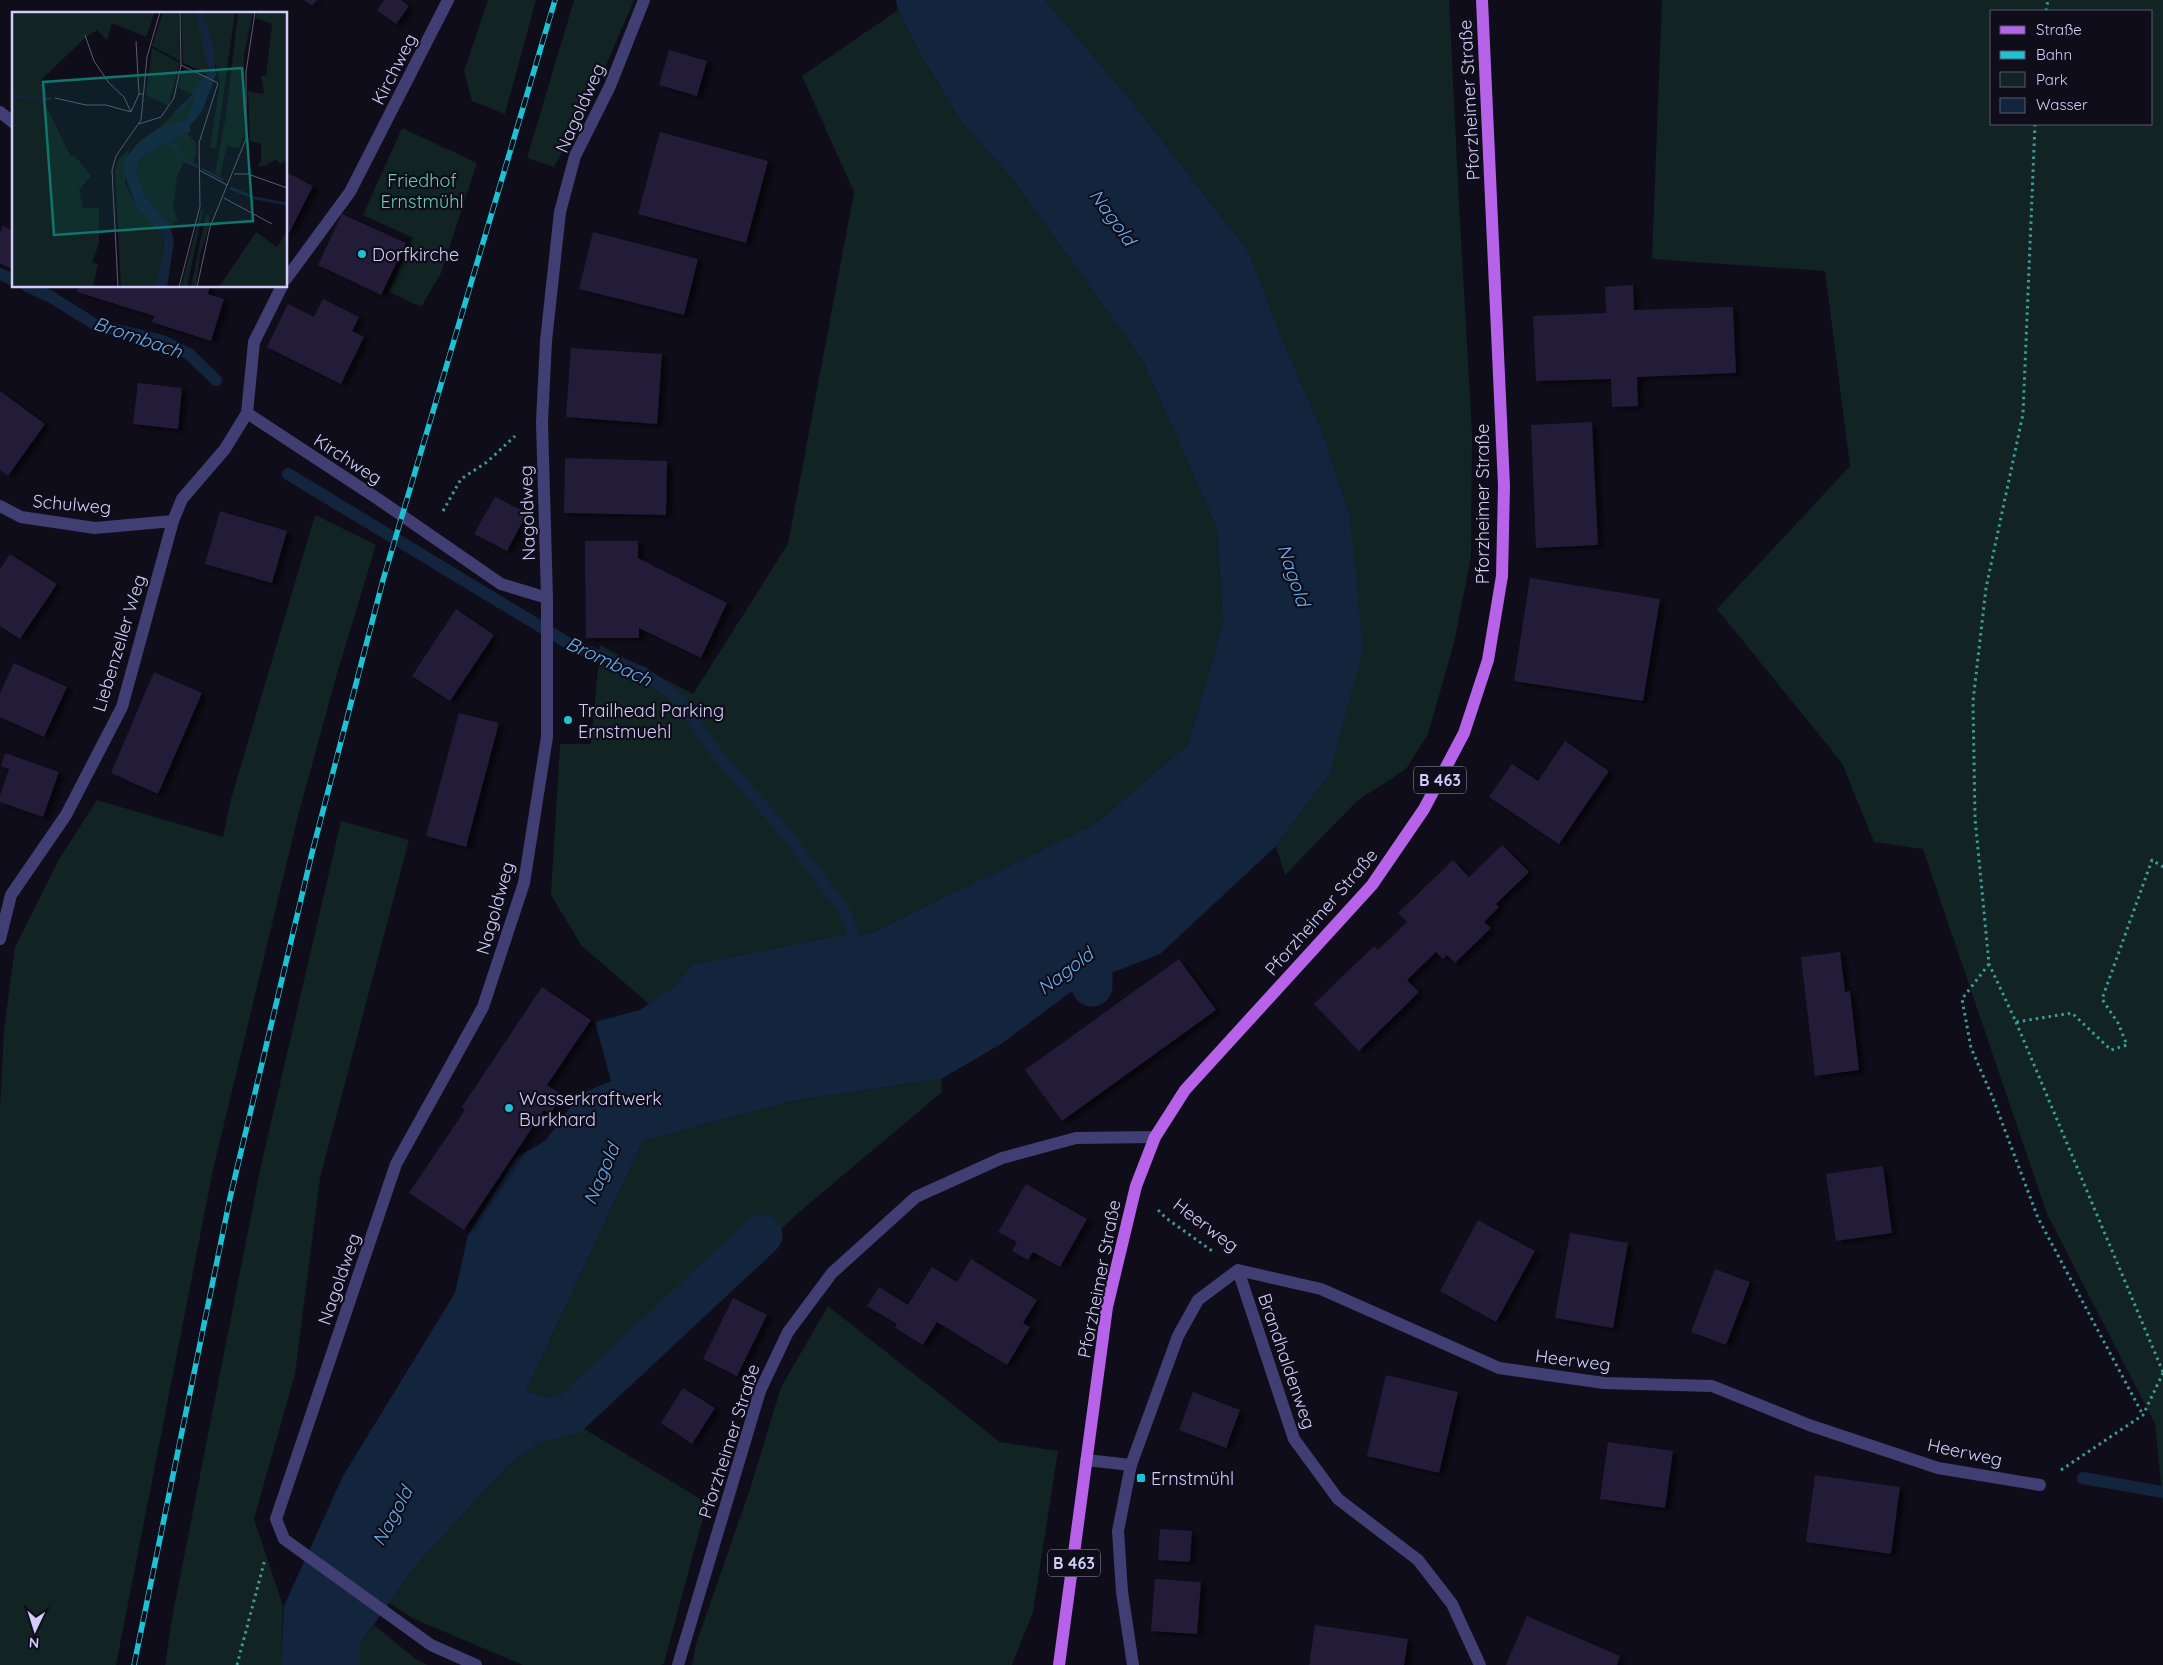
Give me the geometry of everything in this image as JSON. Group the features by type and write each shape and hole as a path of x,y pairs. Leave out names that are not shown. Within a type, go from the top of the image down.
{"main road":[{"name":"Pforzheimer Straße","path":"1060,1665 1107,1307 1136,1186 1155,1136 1185,1090 1307,957 1377,877 1424,809 1464,733 1488,660 1502,576 1504,486 1482,0"}],"street":[{"name":"Kirchweg","path":"288,272 350,192 448,0"},
{"name":"Nagoldweg","path":"276,1519 396,1164 484,1007 524,883 547,737 547,604 542,422 546,341 560,212 576,156 610,86 644,0"},
{"path":"0,112 12,121"},
{"path":"247,413 254,342 281,288"},
{"name":"Kirchweg","path":"247,413 501,584 547,604"},
{"name":"Liebenzeller Weg","path":"0,939 11,895 66,815 122,707 173,521 182,499 225,449 247,413"},
{"name":"Schulweg","path":"0,506 21,517 95,528 173,521"},
{"name":"Pforzheimer Straße","path":"678,1665 760,1390 788,1332 832,1273 916,1197 1002,1158 1076,1138 1155,1136"},
{"path":"1133,1665 1122,1592 1118,1531 1131,1465 1178,1336 1198,1300 1238,1270"},
{"name":"Heerweg","path":"1238,1270 1321,1289 1499,1368 1604,1383 1712,1386 1809,1425 1938,1468 2040,1485"},
{"name":"Brandhaldenweg","path":"1238,1270 1294,1439 1338,1499 1418,1560 1452,1604 1480,1665"},
{"path":"1086,1460 1131,1465"},
{"path":"276,1519 284,1538 431,1645 476,1665"}],"path":[{"path":"2035,125 2024,414 1986,588 1973,701 1975,818 1989,964 2016,1022 2163,1372 2143,1416 2040,1485"},
{"path":"430,536 461,479 487,462 527,424 542,422"},
{"path":"2016,1022 2072,1013 2111,1050 2127,1045 2118,1023 2102,999 2152,860 2163,867"},
{"path":"1989,964 1962,999 1971,1048 1992,1096 2038,1218 2143,1416"},
{"name":"Heerweg","path":"1136,1186 1166,1218 1238,1270"},
{"path":"237,1665 276,1519"}],"green space":[{"path":"488,0 536,0 505,114 472,101 464,71"},
{"path":"574,0 634,0 594,94 554,167 527,158"},
{"path":"1045,0 1449,0 1472,432 1471,557 1454,643 1428,734 1406,769 1357,801 1285,875 1276,846 1330,774 1350,516 1324,436 1279,331 1249,252 1130,99"},
{"path":"1662,0 2163,0 2163,1504 2155,1424 2047,1214 1923,849 1874,842 1842,763 1717,609 1850,466 1825,271 1652,259"},
{"path":"898,10 919,52 962,123 1011,177 1143,361 1217,529 1223,624 1188,744 1095,824 869,934 842,935 692,965 673,987 649,1004 581,945 551,895 560,744 591,744 600,645 693,694 788,544 854,192 802,76"},
{"name":"Friedhof Ernstmühl","path":"402,128 477,163 441,273 421,307 389,292 413,238 363,215"},
{"path":"315,515 376,545 336,677 298,816 213,1170 116,1665 0,1665 0,1109 4,1029 15,947 58,861 97,800 223,837 231,799"},
{"path":"341,821 409,840 320,1178 295,1374 254,1519 283,1606 281,1665 165,1665 172,1618 260,1170"},
{"path":"941,1079 942,1092 797,1214 774,1236 755,1224 564,1401 526,1391 643,1141 792,1101"},
{"path":"828,1306 1000,1442 1058,1451 1033,1612 1012,1665 692,1665 696,1644 750,1489 781,1387"},
{"path":"570,1423 581,1427 707,1503 664,1663 661,1665 523,1665 414,1619 389,1603 413,1569 510,1463"},
{"path":"374,1625 417,1660 428,1665 360,1665 360,1644"}],"water":[{"name":"Nagold","path":"896,0 1045,0 1130,99 1249,252 1279,331 1324,436 1350,516 1363,648 1330,774 1276,846 1160,954 1080,985 1001,1044 941,1079 792,1101 643,1141 526,1391 564,1401 570,1423 510,1463 413,1569 360,1644 360,1665 281,1665 284,1606 343,1476 455,1293 468,1235 516,1158 545,1141 580,1094 611,1081 595,1022 640,1010 673,987 692,965 842,935 869,934 1095,824 1188,744 1223,624 1217,529 1143,361 1011,177 962,123 919,52 898,10"}],"building":[{"path":"304,0 317,0 312,6"},
{"path":"384,0 401,0 409,6 396,24 377,10"},
{"path":"669,50 707,61 697,96 659,85"},
{"path":"660,132 768,161 746,243 638,214"},
{"path":"288,173 313,186 288,233"},
{"name":"Dorfkirche","path":"342,214 406,243 381,295 318,265"},
{"path":"3,226 12,230 12,269 0,263 0,233"},
{"path":"593,232 698,259 684,315 579,289"},
{"path":"1633,285 1634,310 1733,307 1736,373 1637,377 1638,406 1612,407 1611,379 1536,381 1533,316 1606,313 1605,287"},
{"path":"78,288 210,288 208,294 224,299 211,341 152,322 154,316 77,292"},
{"path":"323,299 359,317 352,331 364,337 341,384 267,347 288,304 314,317"},
{"path":"571,348 662,354 657,424 566,417"},
{"path":"138,383 182,388 178,429 133,424"},
{"path":"0,391 45,424 8,476 0,470"},
{"path":"1592,422 1598,545 1536,548 1531,425"},
{"path":"565,458 667,461 666,515 564,513"},
{"path":"495,497 527,513 507,551 474,534"},
{"path":"220,511 287,531 272,583 205,564"},
{"path":"585,541 638,541 638,558 727,603 701,658 639,628 639,638 586,638"},
{"path":"10,554 57,584 20,639 0,626 0,569"},
{"path":"1530,578 1660,599 1643,701 1514,681"},
{"path":"456,609 494,635 450,701 412,676"},
{"path":"14,663 67,687 44,737 0,717 0,693"},
{"path":"154,672 202,693 158,794 111,773"},
{"path":"459,713 499,723 466,847 426,836"},
{"path":"1565,741 1609,771 1559,844 1489,797 1512,764 1538,781"},
{"path":"5,753 59,772 43,817 0,802 0,796 9,769 1,766"},
{"path":"1502,845 1529,872 1496,904 1499,907 1484,922 1491,928 1455,963 1447,955 1443,959 1436,952 1407,980 1419,992 1359,1051 1314,1004 1374,946 1378,950 1407,922 1398,913 1453,860 1469,877"},
{"path":"1840,952 1845,992 1850,991 1859,1070 1815,1076 1801,957"},
{"path":"1179,959 1216,1010 1062,1121 1025,1070"},
{"name":"Wasserkraftwerk Burkhard","path":"542,987 591,1020 547,1085 563,1095 550,1114 544,1110 464,1230 409,1193 465,1110 462,1107"},
{"path":"1883,1166 1892,1233 1836,1241 1826,1174"},
{"path":"1026,1184 1087,1219 1060,1267 1033,1252 1028,1260 1012,1251 1017,1242 998,1232"},
{"path":"1478,1220 1535,1251 1496,1322 1440,1291"},
{"path":"1570,1233 1628,1243 1613,1328 1555,1318"},
{"path":"971,1259 1037,1300 1023,1323 1030,1327 1007,1365 937,1322 923,1345 895,1328 897,1324 867,1306 879,1287 908,1305 932,1267 957,1282"},
{"path":"1715,1269 1750,1282 1726,1345 1691,1332"},
{"path":"733,1298 767,1315 737,1376 703,1359"},
{"path":"1386,1375 1458,1392 1439,1473 1367,1456"},
{"path":"683,1388 715,1408 692,1444 661,1423"},
{"path":"1193,1392 1240,1410 1226,1448 1179,1430"},
{"path":"1608,1442 1673,1451 1665,1508 1600,1499"},
{"path":"1815,1475 1900,1487 1891,1554 1806,1542"},
{"path":"1160,1529 1192,1531 1190,1562 1158,1560"},
{"path":"1155,1579 1201,1582 1197,1634 1151,1631"},
{"path":"1527,1616 1620,1656 1617,1665 1506,1665"},
{"path":"1315,1625 1408,1639 1404,1665 1309,1665"}],"waterway":[{"name":"Brombach","path":"0,274 12,279"},
{"name":"Brombach","path":"31,288 51,297 96,325 163,341 189,354 216,380"},
{"name":"Brombach","path":"288,474 571,645 644,673 679,699 717,754 784,831 844,910 859,950"},
{"name":"Nagold","path":"1092,953 1092,986"},
{"path":"514,1428 570,1414 762,1235"},
{"path":"2083,1478 2163,1492"}],"railway":[{"path":"134,1665 230,1198 312,853 383,580 555,0"}],"place":[{"name":"Dorfkirche","path":"362,254"},
{"name":"Trailhead Parking Ernstmuehl","path":"568,720"},
{"name":"Wasserkraftwerk Burkhard","path":"509,1108"},
{"name":"Ernstmühl","path":"1141,1478"}]}
